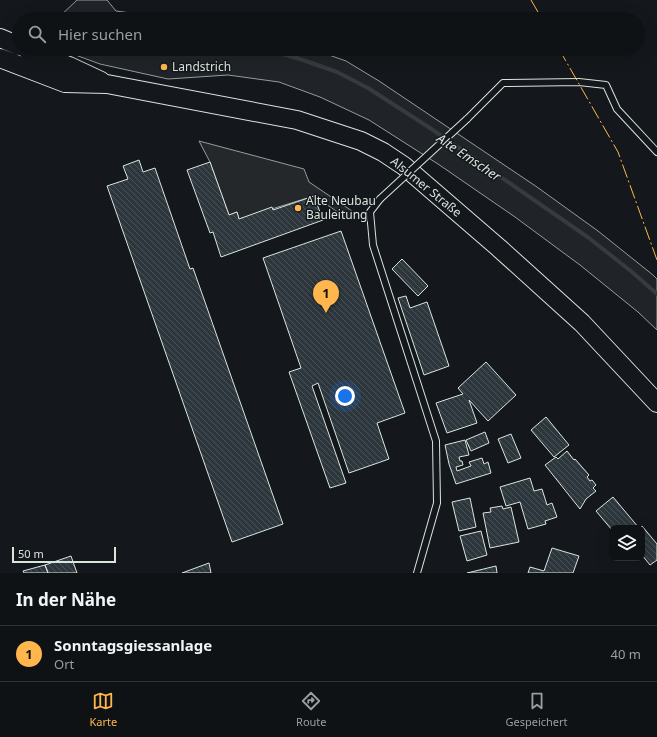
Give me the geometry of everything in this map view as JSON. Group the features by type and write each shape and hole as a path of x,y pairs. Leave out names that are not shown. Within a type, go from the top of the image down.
{"street":[{"path":"0,38 12,43"},
{"name":"Alsumer Straße","path":"44,56 107,84"},
{"name":"Alsumer Straße","path":"0,58 66,83 107,84 297,120 361,140 404,166 499,248 576,318 657,402"}],"lane":[{"path":"417,573 437,503 436,442 372,245 370,212 380,199 467,119 503,83 579,82 606,85 617,109 657,152"}],"shaded area":[{"path":"77,0 107,0 116,11 123,12 64,12"},
{"path":"78,56 332,56 346,61 379,81 537,187 598,231 653,275 657,279 657,330 638,312 580,265 515,217 438,164 369,120 320,97 279,82 228,75 168,79 100,64"},
{"path":"199,141 304,169 309,182 352,211 348,219 314,196 239,219 237,212 229,215 210,162"}],"building":[{"path":"139,160 143,172 155,168 190,269 193,268 283,524 232,542 107,186 128,179 123,166"},
{"name":"Alte Neubau Bauleitung","path":"210,162 229,215 237,212 239,219 272,207 273,210 314,196 323,220 221,257 213,232 210,233 187,170"},
{"path":"341,231 405,413 377,423 389,459 349,473 318,383 312,386 346,483 330,488 289,372 301,368 263,258"},
{"path":"402,259 428,286 418,296 392,269"},
{"path":"406,296 410,308 427,302 449,366 424,375 398,298"},
{"path":"486,362 516,395 488,421 469,400 477,423 447,433 436,403 463,394 458,388"},
{"path":"546,417 569,445 554,457 531,430"},
{"path":"485,432 489,443 471,451 466,440"},
{"path":"511,434 521,458 508,463 498,439"},
{"path":"465,440 469,455 459,457 463,465 456,467 457,471 471,466 469,462 482,458 484,464 488,462 491,473 456,484 449,464 445,445"},
{"path":"567,451 589,475 587,477 590,481 592,480 596,485 593,488 596,491 586,499 580,509 545,465 556,457 558,459"},
{"path":"530,478 534,491 542,489 547,505 552,503 557,517 545,521 546,524 528,529 520,502 506,506 500,487"},
{"path":"613,497 636,525 609,525 609,526 596,511"},
{"path":"470,498 476,527 459,531 452,502"},
{"path":"502,506 503,509 511,507 519,542 490,548 483,513 491,512 490,508"},
{"path":"645,530 657,544 657,560 650,565 645,559"},
{"path":"481,531 487,555 467,561 460,536"},
{"path":"552,548 579,556 573,573 528,573 530,567 544,571"},
{"path":"71,556 77,573 48,573 45,565"},
{"path":"209,563 211,573 182,573"},
{"path":"45,565 48,573 24,573 23,571"},
{"path":"496,566 497,573 467,573"}],"waterway":[{"name":"Alte Emscher","path":"290,56 337,72 368,88 430,128 589,238 657,294"}],"power":[{"path":"531,0 538,12"},
{"path":"563,56 618,152 657,260"}],"place":[{"name":"Landstrich","path":"164,67"},
{"name":"Alte Neubau Bauleitung","path":"298,208"},
{"name":"Sonntagsgiessanlage","path":"326,313"}]}
